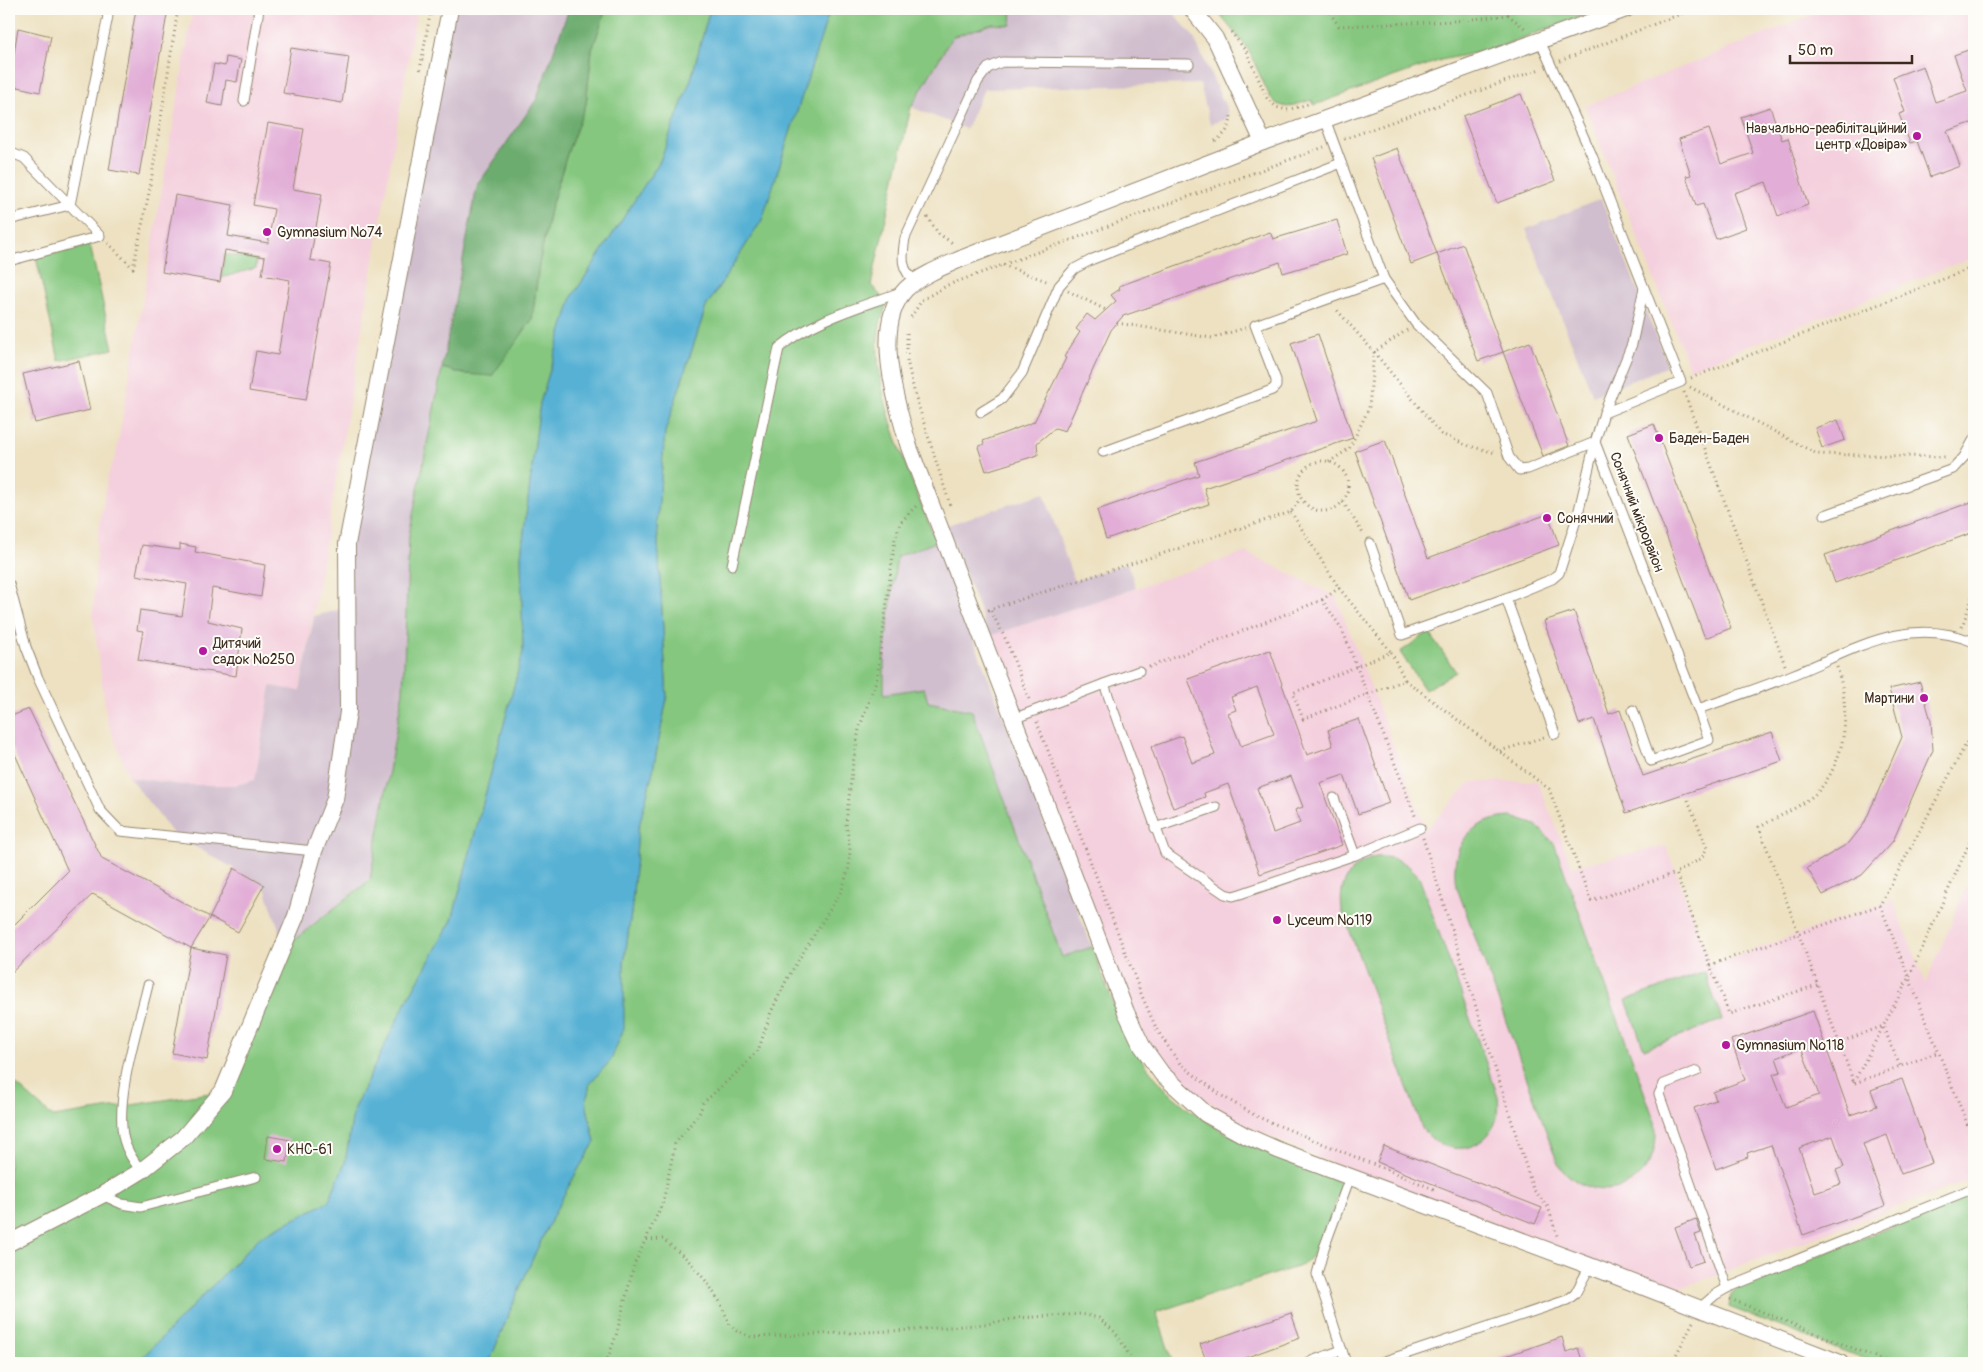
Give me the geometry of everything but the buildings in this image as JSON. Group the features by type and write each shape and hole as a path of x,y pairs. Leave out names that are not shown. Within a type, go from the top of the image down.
{"street":[{"path":"9,1243 102,1195 141,1171 183,1138 223,1091 296,916 314,851 335,799 348,712 347,544 450,9"},
{"path":"1192,9 1215,38 1263,142"},
{"path":"1626,9 1263,142 963,258 911,286 896,307 890,329 888,366 894,398 909,447 1126,1012 1142,1046 1162,1074 1206,1114 1244,1135 1278,1150 1590,1266 1840,1363"}],"lane":[{"path":"70,205 108,16 104,9"},
{"path":"244,101 259,9"},
{"path":"1540,40 1591,153 1681,382 1604,413"},
{"path":"732,565 779,348 791,337 812,326 911,286 902,262 905,238 978,81 988,68 1002,62 1189,64"},
{"path":"1325,119 1384,279 1416,324 1486,393 1509,456 1519,470 1528,469 1595,442 1604,413 1632,344 1644,288"},
{"path":"9,152 24,158 100,236 9,261"},
{"path":"981,412 1002,399 1022,373 1059,286 1074,269 1093,258 1342,163"},
{"path":"9,220 70,205"},
{"path":"1103,452 1272,390 1276,386 1276,380 1255,325 1384,279"},
{"path":"1825,515 1953,469 1964,457 1974,439"},
{"name":"Сонячний мікрорайон","path":"1370,544 1402,635 1506,598 1552,579 1559,573 1578,514 1595,442"},
{"name":"Сонячний мікрорайон","path":"1595,442 1698,709 1708,740 1651,760 1634,710"},
{"path":"9,584 26,647 38,678 100,810 120,830 314,851"},
{"path":"1506,598 1554,734"},
{"path":"1698,709 1790,676 1885,636 1924,630 1958,636 1974,642"},
{"path":"1013,719 1139,671"},
{"path":"1104,684 1165,853 1225,894 1233,896 1354,855 1420,828"},
{"path":"1334,798 1354,855"},
{"path":"1155,828 1216,807"},
{"path":"141,1171 130,1154 121,1122 125,1086 148,985"},
{"path":"1697,1072 1664,1084 1659,1094 1727,1288"},
{"path":"102,1195 122,1204 141,1207 256,1177"},
{"path":"1346,1363 1317,1274 1324,1248 1350,1177"},
{"path":"1700,1308 1715,1295 1727,1288 1974,1188"},
{"path":"1379,1363 1567,1300 1575,1294 1590,1266"},
{"path":"1306,1363 1342,1350"}],"path":[{"path":"100,236 133,268 150,188 178,9"},
{"path":"1328,9 1339,26 1455,21 1508,15"},
{"path":"1506,9 1508,15 1540,40"},
{"path":"910,320 912,313 922,300 948,285 1551,65 1693,9"},
{"path":"1229,29 1246,51 1267,98 1276,107 1287,110 1308,104"},
{"path":"1215,141 1224,135 1231,122 1231,110"},
{"path":"1681,382 1974,267"},
{"path":"1059,286 1106,310"},
{"path":"1328,299 1441,434 1469,446 1509,456"},
{"path":"1117,323 1212,338 1255,325"},
{"path":"1374,352 1416,324"},
{"path":"907,328 907,358 915,395 953,514"},
{"path":"1329,462 1343,471 1347,478 1347,494 1343,502 1329,511 1320,512 1312,510 1300,498 1298,482 1300,474 1312,463 1329,462 1349,449 1369,408 1374,352"},
{"path":"1681,382 1817,454 1964,457"},
{"path":"1681,382 1790,676"},
{"path":"606,1363 616,1336 634,1265 663,1202 675,1144 700,1112 703,1103 744,1066 759,1048 771,1012 788,977 842,890 849,867 850,848 846,824 853,763 859,729 877,678 895,539 900,523 908,512 928,496"},
{"path":"973,615 1291,512 1300,498"},
{"path":"1343,502 1370,544"},
{"path":"1291,512 1338,588 1391,652 1405,680 1550,789 1591,901 1676,874 1702,858 1707,848 1688,800"},
{"path":"1322,600 1338,588"},
{"path":"1958,636 1974,592"},
{"path":"986,600 1006,640 1142,996 1157,1030 1180,1064 1222,1096 1258,1117 1443,1192"},
{"path":"1391,652 1293,693 1303,719 1405,680"},
{"path":"1834,658 1842,684 1845,710 1845,732 1836,761 1820,789 1790,810 1759,826 1854,1083"},
{"path":"1710,965 1880,905 1974,729"},
{"path":"1500,751 1554,734"},
{"path":"1854,1083 1909,977 1974,833"},
{"path":"1676,874 1729,1014 1817,984"},
{"path":"1880,905 1974,1141"},
{"path":"1838,1043 1883,1026"},
{"path":"1883,1026 1900,1066"},
{"path":"1854,1083 1938,1052"},
{"path":"1533,1189 1548,1207 1557,1236"},
{"path":"1548,1233 1566,1240"},
{"path":"647,1240 663,1239 687,1259 720,1302 730,1325 737,1332 751,1337 912,1330 987,1324 1017,1318 1081,1314 1099,1318 1116,1333 1134,1363"},
{"path":"1715,1295 1890,1363"},
{"path":"1672,1363 1700,1308"}],"shaded area":[{"name":"Gymnasium №74","path":"193,9 417,9 300,691 271,686 255,780 236,785 181,785 129,777 107,720 93,615 97,540 108,475 116,455"},
{"path":"450,9 569,9 536,100 477,186 409,535 403,691 370,880 285,947 264,885 174,835 129,777 181,785 236,785 255,780 271,686 300,691 314,616 346,608 347,544"},
{"path":"1012,9 1170,9 1193,36 1228,112 1226,119 1210,124 1200,84 984,89 966,129 911,107 952,37 992,24 1011,25"},
{"path":"1827,9 1974,9 1974,257 1690,369 1585,106"},
{"path":"1601,199 1668,366 1593,396 1526,229"},
{"path":"1044,493 1074,581 1127,563 1136,588 989,636 947,525"},
{"path":"936,542 1092,947 1062,957 972,711 884,694 884,656 897,556"},
{"path":"1246,552 1336,597 1426,829 1471,782 1537,781 1572,866 1666,846 1711,965 1893,900 1926,984 1974,867 1974,1178 1673,1291 1316,1157 1248,1127 1189,1089 1168,1070 1148,1042 1132,1010 989,636"}],"green space":[{"path":"569,9 606,9 592,50 586,104 568,151 550,210 539,265 532,320 492,376 464,374 442,368 477,186 536,100"},
{"path":"606,9 710,9 691,79 660,161 572,297 540,403 521,556 523,652 452,920 405,1004 354,1108 345,1163 328,1202 261,1236 137,1363 9,1363 9,1078 53,1117 223,1091 285,947 370,880 403,691 409,535 442,368 464,374 532,320 539,265 550,210 568,151 586,104 592,50"},
{"path":"830,9 1012,9 1011,25 992,24 952,37 911,107 871,285 887,303 879,329 878,353 887,408 906,466 936,542 897,556 884,656 884,694 924,688 928,702 972,711 1062,957 1092,947 1111,998 1126,1031 1134,1047 1155,1077 1173,1096 1217,1128 1268,1153 1343,1183 1319,1248 1303,1265 1156,1312 1173,1363 489,1363 524,1278 550,1222 595,1142 586,1103 590,1083 611,1060 632,906 638,830 652,775 667,698 657,524 665,432 706,307 762,220"},
{"path":"1215,9 1601,9 1490,50 1441,60 1314,105 1312,100 1287,107 1277,104 1270,97 1248,49"},
{"path":"90,245 113,349 59,361 36,257"},
{"path":"225,254 257,260 256,268 221,278"},
{"path":"1429,632 1456,672 1425,690 1400,652"},
{"path":"1512,817 1536,825 1554,843 1655,1122 1655,1144 1649,1162 1639,1176 1624,1186 1608,1190 1591,1188 1573,1179 1558,1164 1456,885 1456,858 1466,836 1485,822"},
{"path":"1376,857 1400,861 1410,867 1419,877 1498,1096 1498,1113 1493,1127 1485,1138 1474,1145 1461,1148 1447,1147 1434,1140 1422,1128 1342,910 1342,891 1348,876 1359,865"},
{"path":"1705,972 1722,1020 1644,1049 1626,1000"},
{"path":"1974,1194 1974,1363 1875,1363 1729,1307 1731,1294 1737,1288"}],"water":[{"path":"710,9 830,9 762,220 706,307 665,432 657,524 667,698 652,775 638,830 632,906 624,963 624,1028 611,1060 590,1083 586,1103 595,1142 550,1222 524,1278 489,1363 137,1363 261,1236 328,1202 345,1163 354,1108 405,1004 452,920 523,652 521,556 540,403 572,297 660,161 691,79"}],"place":[{"name":"Навчально-реабілітаційний центр «Довіра»","path":"1917,136"},
{"name":"Gymnasium №74","path":"267,232"},
{"name":"Баден-Баден","path":"1659,438"},
{"name":"Сонячний","path":"1547,518"},
{"name":"Дитячий садок №250","path":"203,651"},
{"name":"Мартини","path":"1924,698"},
{"name":"Lyceum №119","path":"1277,920"},
{"name":"Gymnasium №118","path":"1726,1045"},
{"name":"КНС-61","path":"277,1149"}]}
